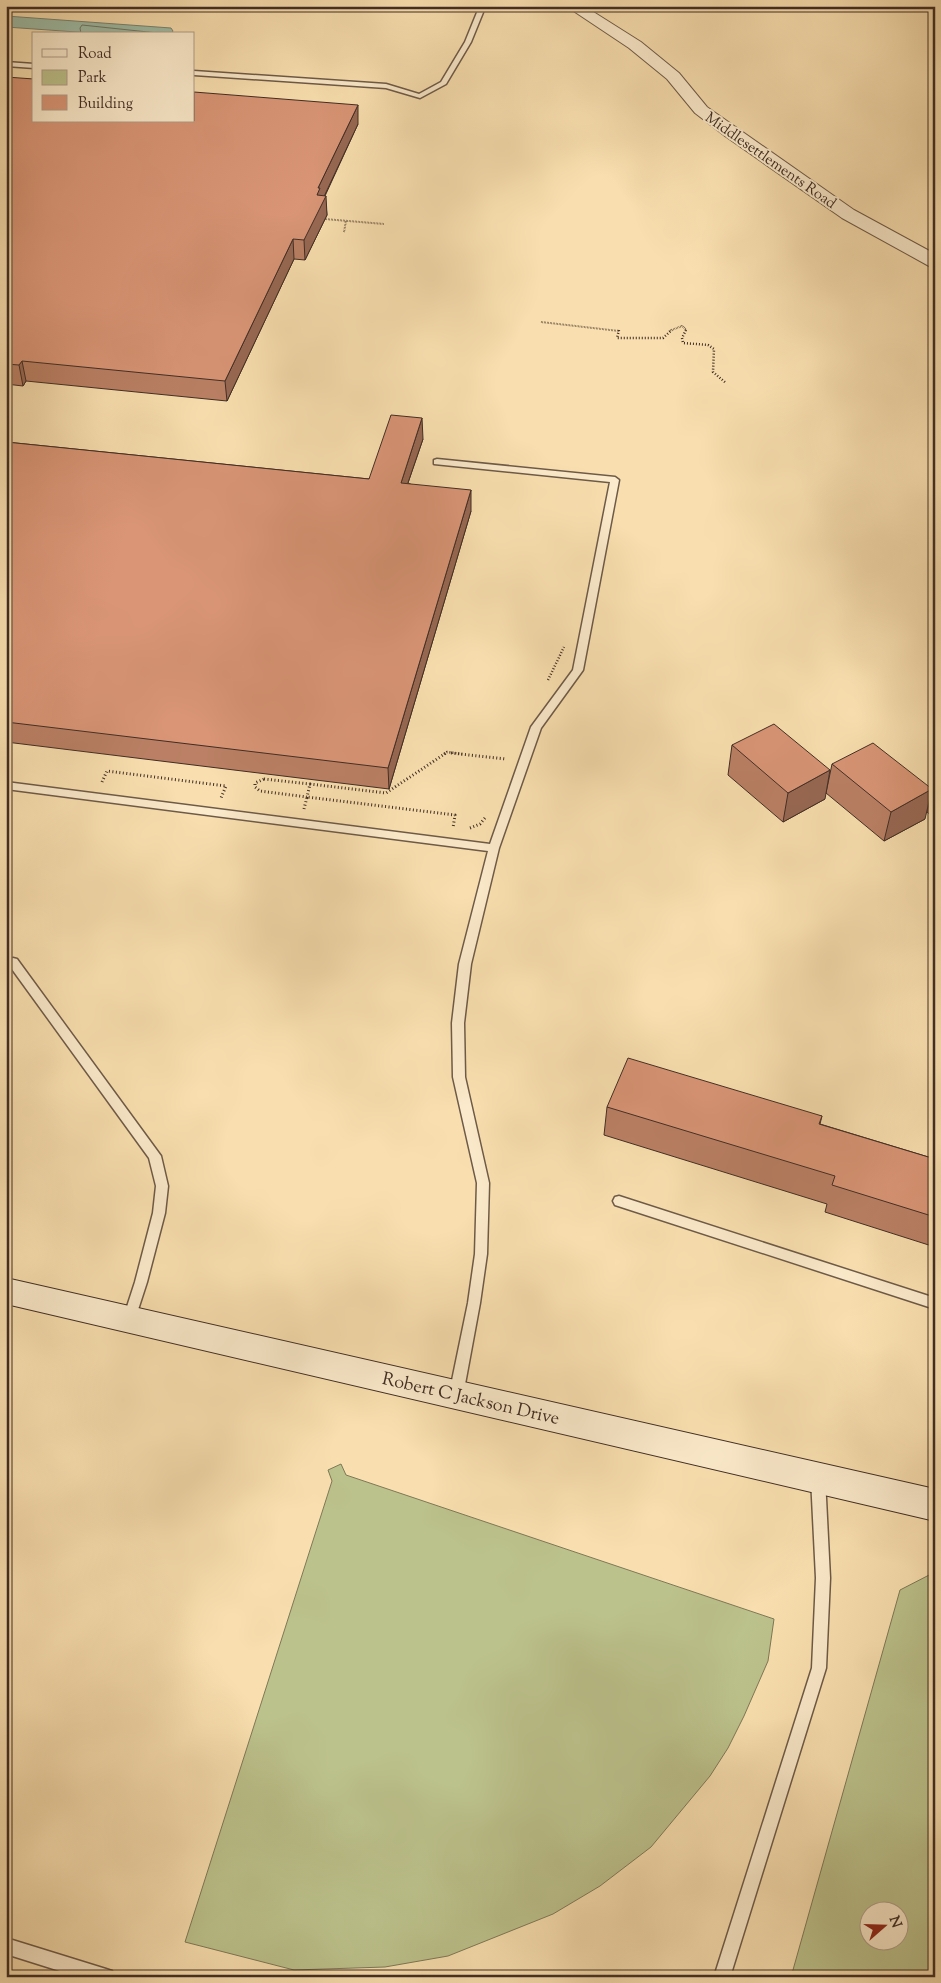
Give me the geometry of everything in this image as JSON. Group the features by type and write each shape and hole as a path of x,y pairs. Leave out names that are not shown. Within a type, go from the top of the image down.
{"street":[{"name":"Middlesettlements Road","path":"572,6 635,45 673,76 701,110 731,132 848,214 935,262"},
{"name":"Robert C Jackson Drive","path":"6,1291 935,1505"}],"lane":[{"path":"195,73 397,87 420,96 444,83 468,42 481,10 477,6"},
{"path":"6,64 32,66"},
{"path":"437,462 615,480 578,670 536,727 494,848 465,964 458,1023 460,1077 483,1183 481,1254 474,1303 456,1394"},
{"path":"6,785 494,848"},
{"path":"13,962 155,1156 162,1186 159,1213 129,1319"},
{"path":"619,1201 935,1304"},
{"path":"722,1977 818,1668 823,1578 818,1478"},
{"path":"6,1946 106,1977"}],"path":[{"path":"325,219 384,224"},
{"path":"344,232 346,221"},
{"path":"541,322 619,330 617,338 642,340 663,338 669,331 682,326 686,329 682,338 683,343 708,345 714,350 713,372 726,384"},
{"path":"545,687 568,639"},
{"path":"459,829 452,829 455,815 260,791 255,787 255,783 264,779 386,793 447,752 506,759 503,768"},
{"path":"101,784 107,771 226,786 220,800 229,801"},
{"path":"303,811 310,784"},
{"path":"466,829 480,824 486,817"}],"green space":[{"path":"341,1464 346,1475 774,1619 768,1661 728,1748 710,1776 651,1847 600,1886 553,1914 448,1956 385,1967 294,1970 185,1942 332,1481 328,1470"},
{"path":"935,1572 935,1977 791,1977 900,1590"}],"water":[{"path":"6,16 171,28 173,31 77,32 6,27"}],"building":[{"path":"6,77 32,79 32,122 195,122 195,92 358,105 318,188 320,188 317,195 326,196 304,240 293,239 225,381 22,361 19,365 6,364"},
{"path":"391,415 422,418 401,483 471,490 388,768 6,722 6,442 369,479"},
{"path":"774,724 830,770 788,793 732,745"},
{"path":"873,743 932,789 891,812 832,764"},
{"path":"628,1058 822,1116 819,1124 935,1159 935,1217 832,1185 835,1176 607,1107"}]}
